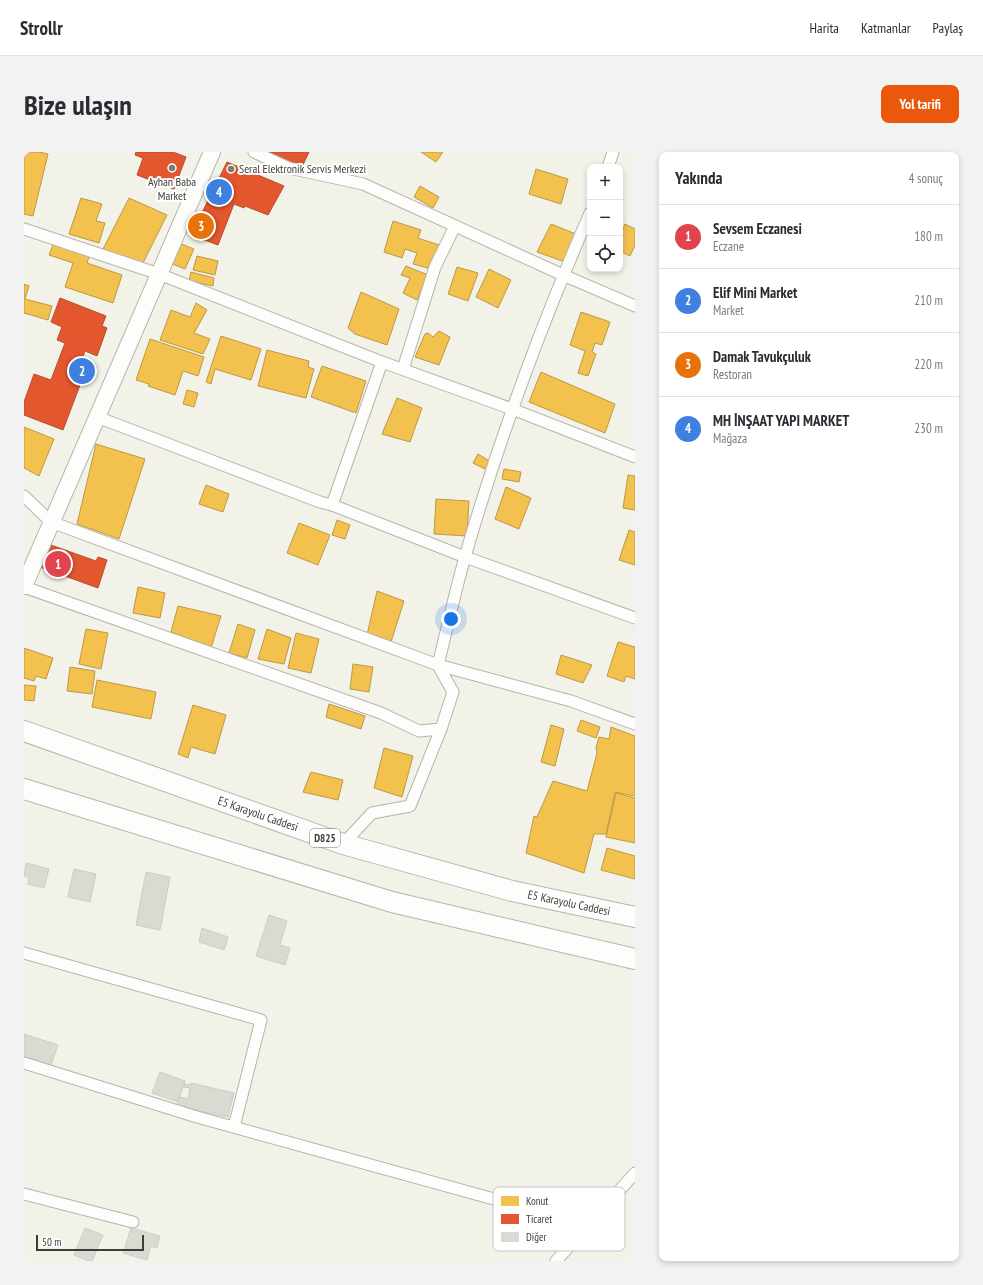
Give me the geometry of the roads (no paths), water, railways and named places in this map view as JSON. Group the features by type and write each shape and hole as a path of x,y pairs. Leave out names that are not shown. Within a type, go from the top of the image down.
{"highway":[{"name":"E5 Karayolu Caddesi","path":"24,731 343,844 512,891 635,917"},
{"path":"24,788 392,902 635,959"}],"street":[{"path":"212,152 24,587 381,713 419,731 441,729"},
{"path":"254,152 289,168 363,184 635,306"},
{"path":"609,164 613,152"},
{"path":"343,844 372,813 410,806 441,729 453,692 438,665 465,557 512,409 563,275 587,220"},
{"path":"403,370 435,267 455,226"},
{"path":"24,229 159,274 382,362 512,409 635,457"},
{"path":"332,505 382,362"},
{"path":"97,417 320,502 332,505 465,557 635,618"},
{"path":"24,496 52,522 438,665 571,701 635,724"},
{"path":"24,954 261,1020 234,1127"},
{"path":"24,1064 234,1127 493,1199"},
{"path":"622,1187 635,1173"},
{"path":"24,1194 133,1222"},
{"path":"556,1261 565,1251"}],"place":[{"name":"Ayhan Baba Market","path":"172,168"},
{"name":"Seral Elektronik Servis Merkezi","path":"231,169"},
{"name":"MH İNŞAAT YAPI MARKET","path":"219,192"},
{"name":"Damak Tavukçuluk","path":"201,226"},
{"name":"Elif Mini Market","path":"82,371"},
{"name":"Sevsem Eczanesi","path":"58,564"}]}
